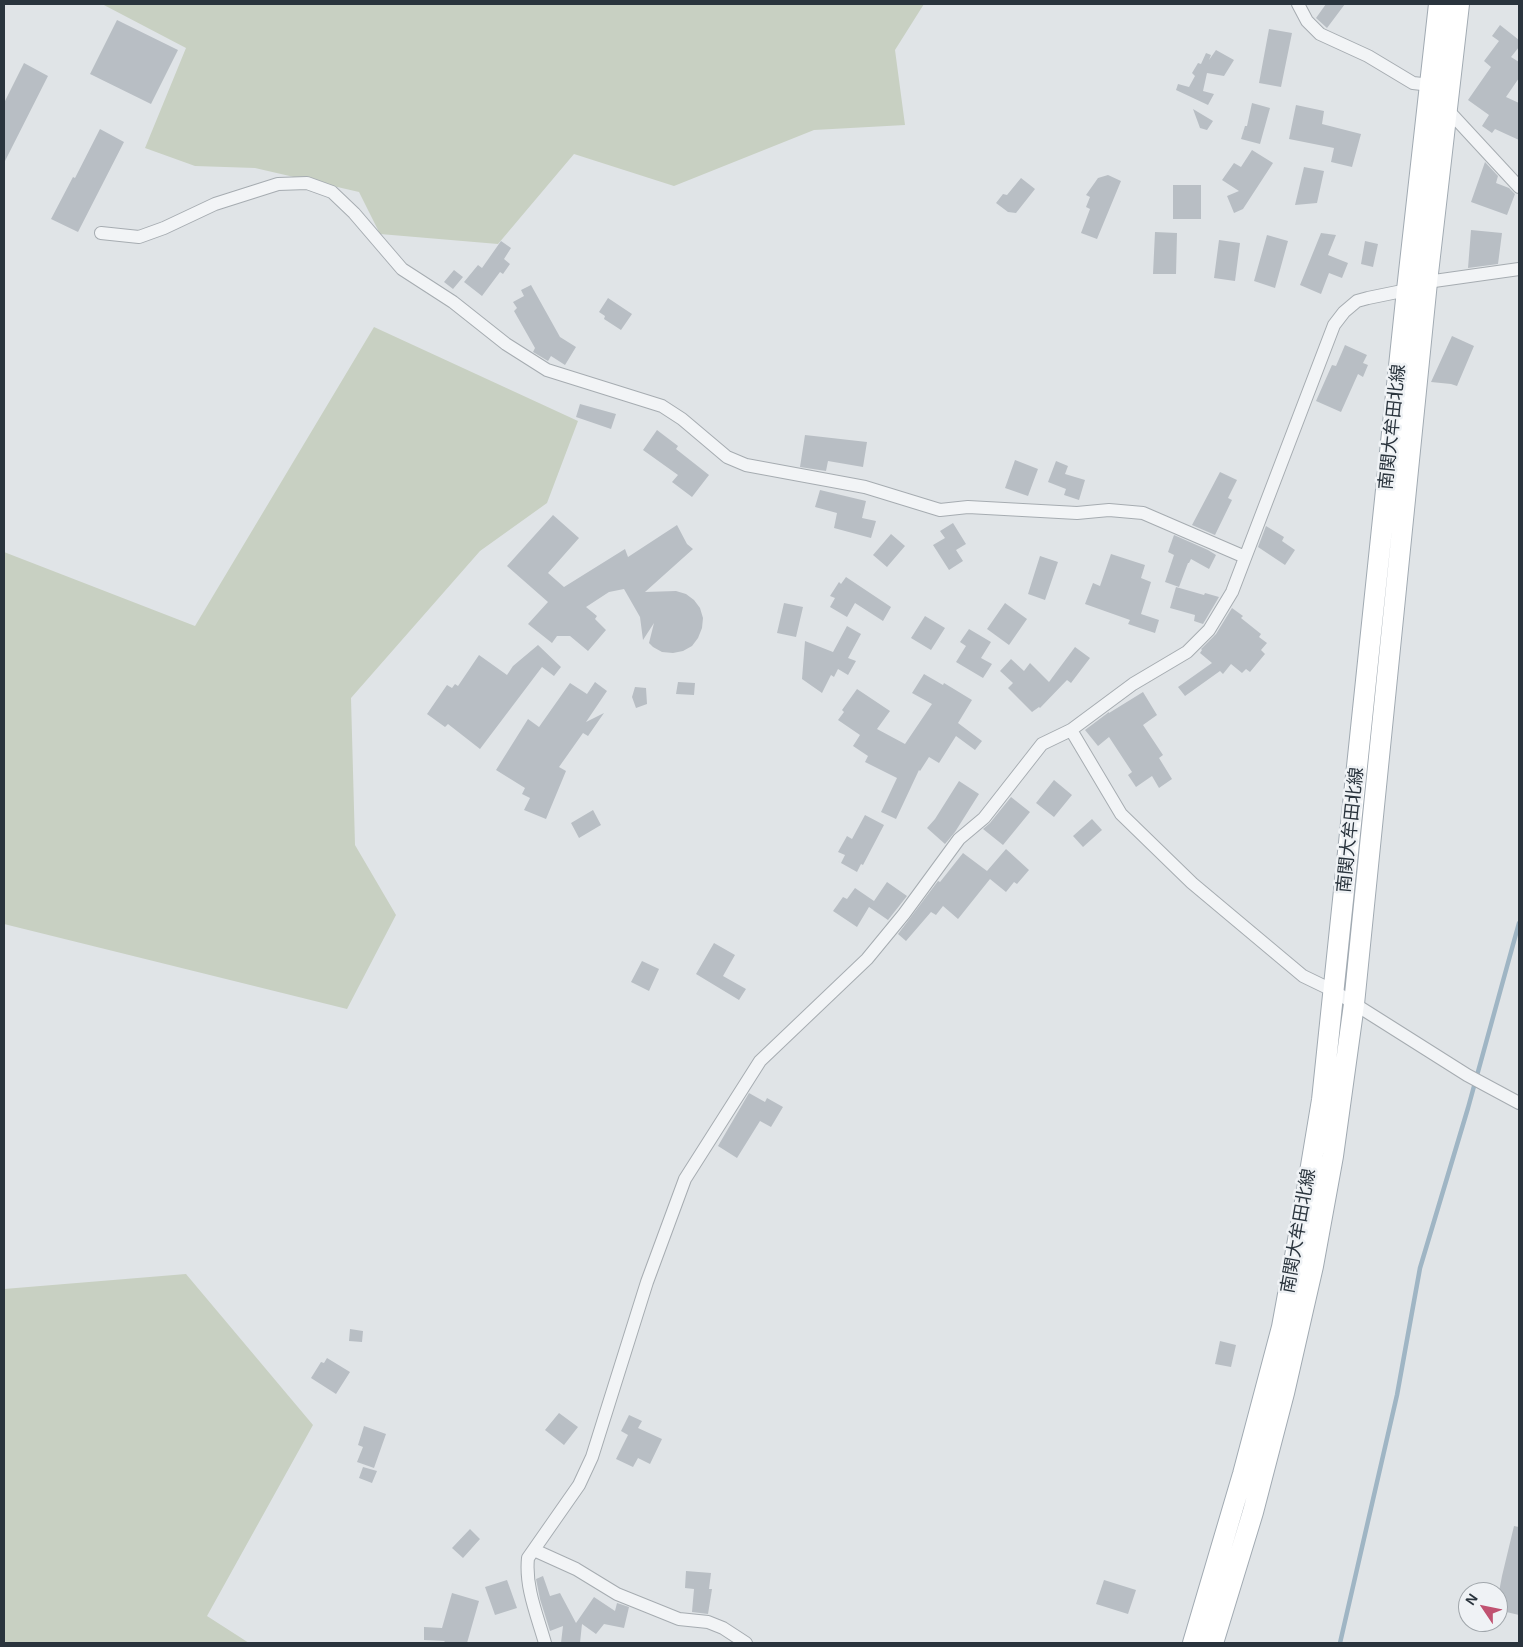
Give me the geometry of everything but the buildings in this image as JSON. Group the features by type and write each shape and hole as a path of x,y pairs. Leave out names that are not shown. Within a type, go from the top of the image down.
{"main road":[{"name":"南関大牟田北線","path":"1193,1643 1244,1474 1282,1327 1322,1100 1439,4"},
{"name":"南関大牟田北線","path":"1212,1643 1258,1494 1284,1393 1313,1266 1333,1156 1354,1004 1427,282 1459,4"}],"street":[{"path":"1298,4 1306,21 1320,34 1368,56 1413,83 1430,85 1447,111 1519,186"},
{"path":"100,233 139,237 164,228 215,204 278,184 307,183 332,192 354,213 402,269 453,302 506,344 530,360 547,370 662,406 682,418 726,457 746,465 865,487 940,510 968,507 1077,513 1109,510 1143,513 1245,557"},
{"path":"545,1643 527,1579 528,1558 579,1485 592,1457 647,1282 685,1179 760,1062 867,959 904,914 959,839 984,818 1042,744 1071,730 1133,684 1187,652 1209,630 1232,592 1334,325 1344,312 1357,301 1407,290 1427,282 1519,270"},
{"path":"1071,730 1121,814 1192,883 1304,976 1334,991 1483,1084 1519,1103"},
{"path":"534,1550 576,1569 617,1594 679,1619 708,1622 723,1628 746,1643"}],"shaded area":[{"path":"102,4 924,4 895,50 905,125 814,130 674,186 574,154 498,244 380,234 359,192 255,168 195,166 145,148 186,48"},
{"path":"374,327 578,421 547,503 480,551 351,698 355,845 396,915 347,1009 4,924 4,552 195,626"},
{"path":"186,1274 313,1425 207,1616 249,1643 4,1643 4,1289"}],"waterway":[{"path":"1340,1643 1397,1395 1420,1268 1468,1108 1519,923"}]}
